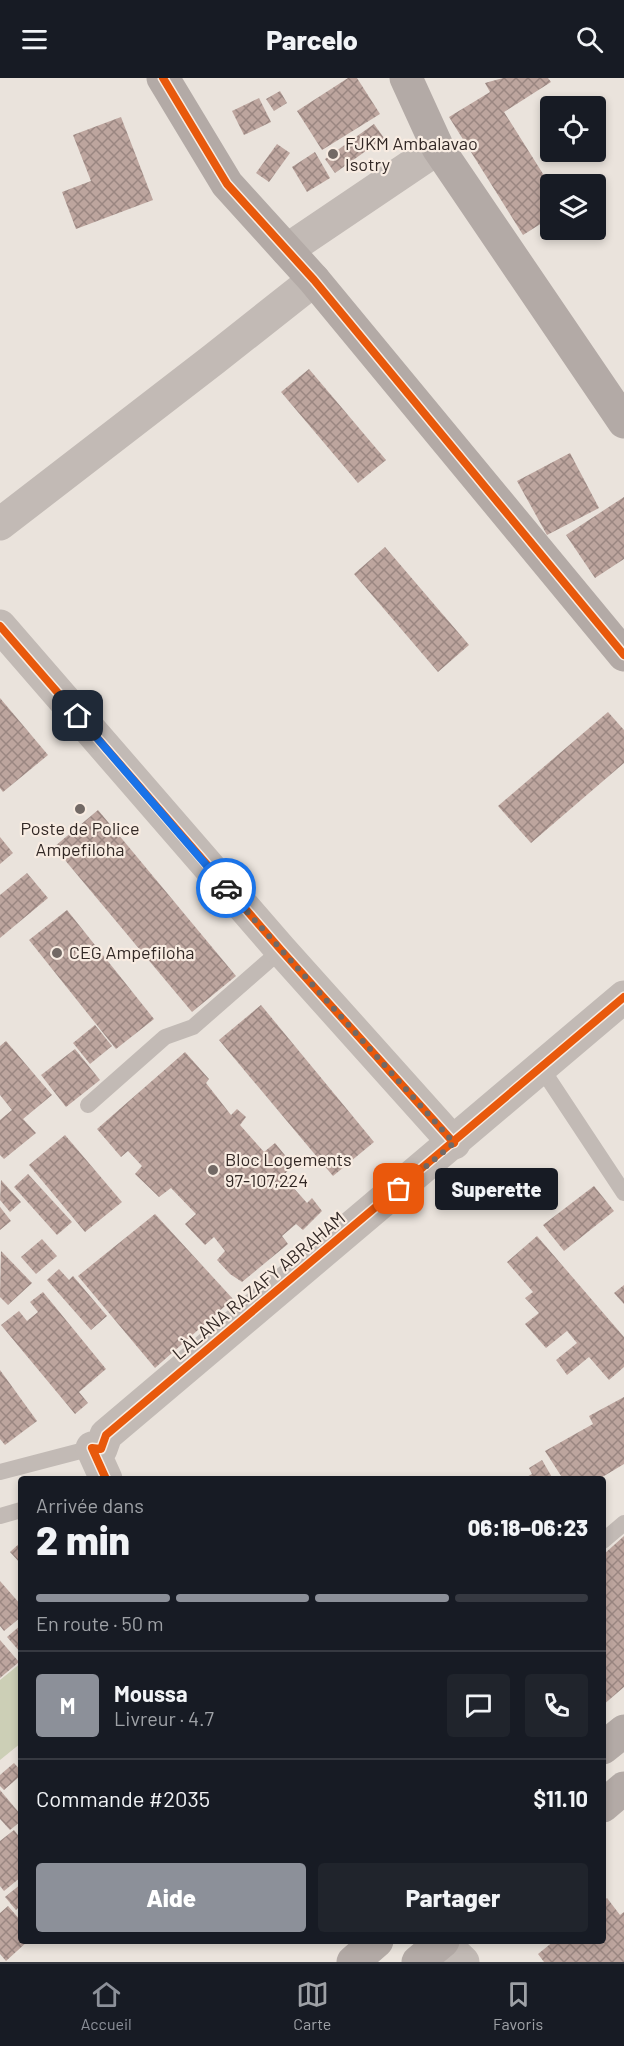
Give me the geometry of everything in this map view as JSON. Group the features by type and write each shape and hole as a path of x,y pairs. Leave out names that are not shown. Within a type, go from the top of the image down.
{"street":[{"path":"163,78 227,184 314,280 624,655"},
{"path":"406,78 438,148 624,422"},
{"path":"287,250 438,148"},
{"path":"0,524 314,280"},
{"path":"0,626 280,951 454,1143"},
{"name":"LÀLANA RAZAFY ABRAHAM","path":"99,1441 542,1069 624,997"},
{"path":"99,1441 105,1476"},
{"path":"606,1746 624,1731"},
{"path":"606,1803 624,1788"},
{"path":"353,1962 374,1944"},
{"path":"418,1962 439,1944"},
{"path":"445,1944 463,1962"}],"lane":[{"path":"88,1105 165,1037 193,1027 280,951"},
{"path":"542,1069 624,1193"},
{"path":"0,1472 99,1441"},
{"path":"0,1516 18,1511"},
{"path":"606,1538 624,1523"}],"green space":[{"path":"18,1665 18,1745 0,1760 0,1680"}],"building":[{"path":"348,78 357,78 380,114 322,150 297,111"},
{"path":"503,78 548,78 551,82 504,112 543,174 540,174 540,224 523,235 449,117 490,92 485,83"},
{"path":"280,91 287,103 274,111 266,99"},
{"path":"259,98 271,122 244,135 232,111"},
{"path":"121,117 153,200 76,229 62,192 91,181 73,135"},
{"path":"374,124 384,138 335,173 325,159"},
{"path":"277,144 290,153 269,182 256,173"},
{"path":"315,152 330,178 307,192 292,167"},
{"path":"309,369 386,460 358,483 281,392"},
{"path":"570,453 599,508 547,535 517,481"},
{"path":"624,497 624,559 595,578 566,535"},
{"path":"385,547 469,645 438,672 354,574"},
{"path":"0,698 48,755 3,792 0,788"},
{"path":"608,712 624,730 624,763 531,843 498,806"},
{"path":"98,810 236,976 192,1012 54,847"},
{"path":"0,837 13,853 0,864"},
{"path":"27,873 48,898 0,938 0,895"},
{"path":"67,910 154,1019 116,1049 29,940"},
{"path":"261,1005 374,1142 333,1176 219,1040"},
{"path":"95,1025 112,1046 90,1064 73,1043"},
{"path":"6,1041 52,1095 23,1119 36,1133 4,1159 0,1155 0,1120 12,1110 0,1095 0,1046"},
{"path":"75,1049 100,1080 66,1107 41,1075"},
{"name":"Bloc Logements 97-107,224","path":"185,1052 209,1079 206,1083 231,1115 237,1109 246,1117 240,1125 264,1152 275,1143 293,1165 283,1176 307,1203 312,1198 322,1211 303,1230 296,1224 282,1236 288,1244 242,1282 230,1274 217,1260 225,1251 214,1237 205,1245 185,1224 196,1214 171,1188 159,1197 135,1174 142,1166 128,1151 121,1157 97,1129"},
{"path":"65,1135 122,1202 85,1232 29,1165"},
{"path":"28,1174 72,1222 57,1235 14,1187"},
{"path":"1,1180 21,1202 10,1212 0,1200"},
{"path":"594,1186 614,1211 564,1251 543,1225"},
{"path":"0,1207 11,1221 0,1230"},
{"path":"155,1214 233,1299 155,1368 78,1276"},
{"path":"537,1236 624,1337 624,1367 609,1380 589,1357 567,1375 556,1360 577,1343 567,1331 546,1348 525,1324 539,1313 525,1298 533,1292 507,1262"},
{"path":"42,1239 57,1256 36,1274 21,1257"},
{"path":"1,1251 32,1283 8,1305 0,1297"},
{"path":"59,1269 69,1280 73,1276 107,1316 91,1330 47,1280"},
{"path":"624,1285 624,1304 614,1293"},
{"path":"43,1292 106,1369 79,1392 88,1403 75,1414 1,1325 19,1311 27,1321 38,1312 30,1302"},
{"path":"0,1370 37,1421 5,1445 0,1439"},
{"path":"624,1397 624,1464 604,1476 561,1476 545,1451 593,1424 589,1416"},
{"path":"542,1460 551,1476 528,1476 532,1474 529,1468"},
{"path":"624,1536 624,1687 606,1702 606,1552"},
{"path":"18,1545 18,1561 10,1552"},
{"path":"0,1581 18,1602 18,1619 4,1631 0,1626"},
{"path":"18,1628 18,1650 7,1637"},
{"path":"0,1640 18,1663 0,1678"},
{"path":"14,1763 18,1768 18,1778 4,1790 0,1786 0,1775"},
{"path":"0,1790 18,1811 18,1823 10,1830 0,1819"},
{"path":"14,1830 18,1835 18,1879 4,1891 0,1886 0,1841"},
{"path":"18,1886 18,1908 16,1910 5,1897"},
{"path":"606,1899 620,1915 624,1912 624,1962 544,1962 538,1954 550,1944 606,1944"},
{"path":"8,1906 18,1918 18,1944 25,1944 6,1961 0,1954 0,1913"}],"cycle path":[{"path":"163,78 227,184 314,280 624,655"},
{"path":"0,626 281,950 454,1143"},
{"path":"105,1476 92,1448 101,1449 106,1435 624,997"}],"way so far":[{"path":"226,888 454,1143 399,1189"}],"place":[{"name":"FJKM Ambalavao Isotry","path":"333,154"},
{"name":"Poste de Police Ampefiloha","path":"80,809"},
{"name":"CEG Ampefiloha","path":"57,953"},
{"name":"Bloc Logements 97-107,224","path":"213,1170"},
{"name":"Superette","path":"399,1189"}],"route":[{"path":"78,716 226,888"}]}
